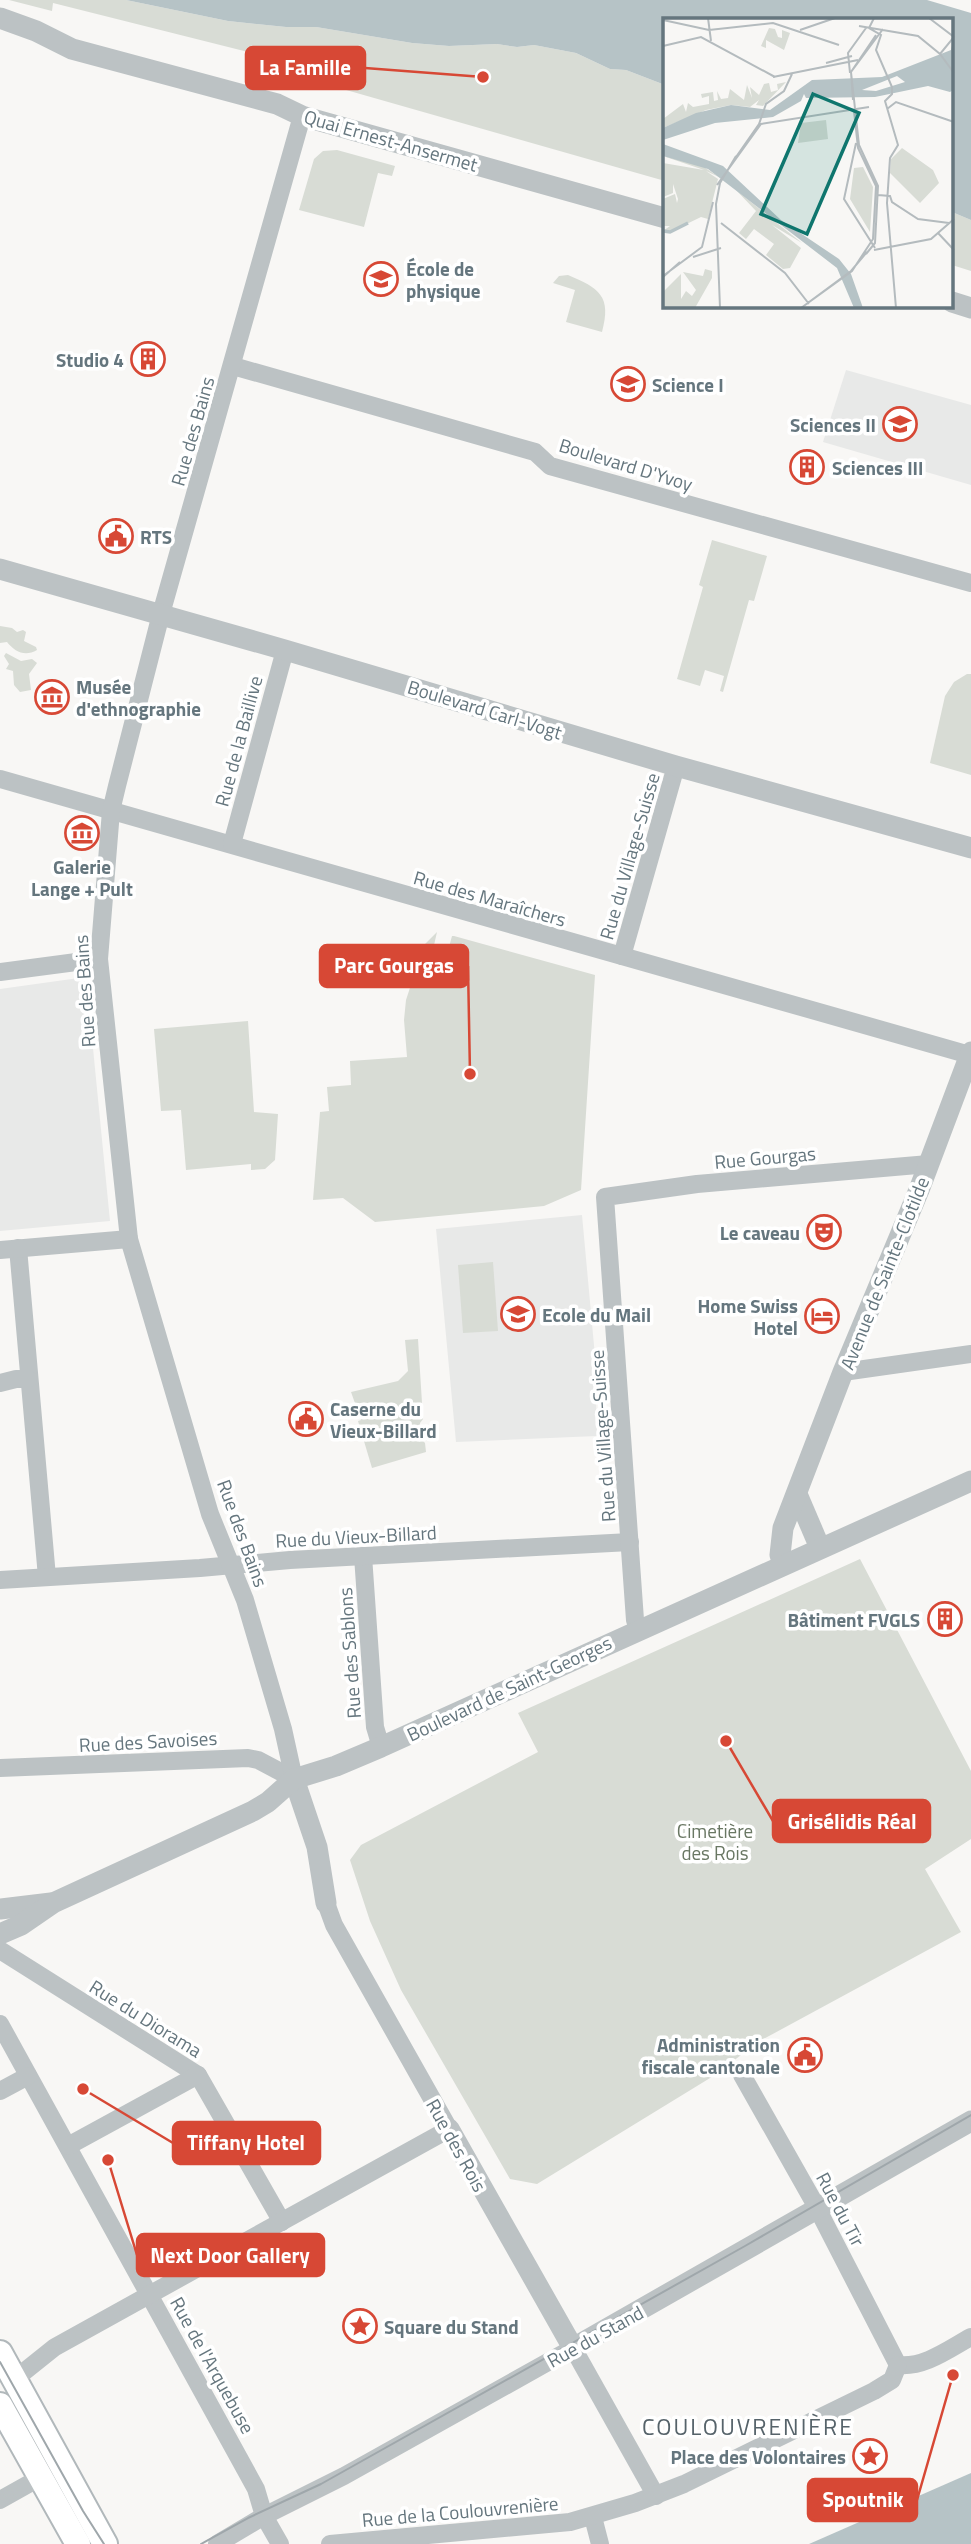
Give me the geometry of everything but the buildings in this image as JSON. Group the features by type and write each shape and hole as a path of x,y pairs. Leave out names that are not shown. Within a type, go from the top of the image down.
{"main road":[{"path":"0,2353 105,2544"},
{"path":"0,2405 41,2477 71,2542"}],"street":[{"name":"Quai Ernest-Ansermet","path":"0,18 36,31 72,49 277,104 302,116 663,217"},
{"name":"Rue des Bains","path":"294,1779 283,1729 245,1600 210,1514 129,1239 99,959 111,811 161,614 302,116"},
{"path":"954,303 971,308"},
{"name":"Boulevard D'Yvoy","path":"233,366 536,452 550,466 971,583"},
{"name":"Boulevard Carl-Vogt","path":"0,569 676,766 971,848"},
{"name":"Rue de la Baillive","path":"232,844 285,650"},
{"name":"Rue du Village-Suisse","path":"622,956 676,766"},
{"name":"Rue des Maraîchers","path":"0,779 970,1053"},
{"path":"0,972 99,959"},
{"name":"Avenue de Sainte-Clotilde","path":"784,1564 780,1555 783,1528 843,1372 929,1164 970,1053"},
{"name":"Rue Gourgas","path":"605,1197 696,1184 929,1164"},
{"name":"Rue du Village-Suisse","path":"605,1197 635,1620 638,1630"},
{"path":"47,1577 28,1379 9,1249 129,1239"},
{"path":"843,1372 971,1354"},
{"path":"0,1383 28,1379"},
{"name":"Boulevard de Saint-Georges","path":"53,1903 253,1811 268,1802 294,1779 337,1766 381,1747 971,1481"},
{"path":"797,1494 820,1548"},
{"name":"Rue du Vieux-Billard","path":"0,1580 363,1556 630,1542"},
{"name":"Rue des Sablons","path":"363,1556 374,1727 381,1747"},
{"name":"Rue des Savoises","path":"0,1768 248,1758 258,1760 294,1779"},
{"name":"Rue des Rois","path":"294,1779 317,1847 326,1903 340,1936 656,2496"},
{"path":"0,1909 53,1903"},
{"path":"0,1934 21,1925 53,1903"},
{"name":"Rue du Diorama","path":"0,1950 198,2075 282,2222"},
{"name":"Rue de l'Arquebuse","path":"0,2024 256,2489 264,2516 280,2544"},
{"path":"68,2146 198,2075"},
{"name":"Rue du Tir","path":"742,2075 817,2209 898,2365"},
{"path":"0,2091 28,2076"},
{"name":"Rue du Stand","path":"216,2544 573,2348 971,2121"},
{"path":"15,2379 55,2347 449,2129"},
{"path":"898,2365 909,2367 926,2361 971,2337"},
{"name":"Rue de la Coulouvrenière","path":"330,2544 548,2525 593,2517 656,2496 836,2409 892,2380 898,2365"},
{"path":"0,2500 41,2477"},
{"path":"593,2517 600,2544"}],"shaded area":[{"path":"126,0 927,0 971,13 971,220 954,213 954,18 663,18 663,84 626,70 610,69 576,53 534,45 449,46 412,43 316,27 228,21"},
{"name":"Sciences II","path":"846,370 971,405 971,485 823,442"},
{"path":"86,977 110,1221 0,1231 0,989"},
{"name":"Ecole du Mail","path":"582,1215 595,1356 597,1436 456,1442 436,1229"},
{"path":"971,2473 971,2544 809,2544"}],"green space":[{"path":"9,0 126,0 228,21 316,27 412,43 449,46 534,45 576,53 610,69 626,70 663,84 663,180 276,70 288,62 53,3 52,11"},
{"path":"337,150 395,166 392,176 378,173 364,227 299,210 314,159 323,151"},
{"path":"954,213 971,220 971,271 954,266"},
{"path":"568,275 588,284 600,295 605,310 602,332 566,322 575,290 553,283 559,276"},
{"path":"712,540 767,556 754,601 749,600 723,692 720,691 724,676 705,670 700,686 677,679 703,587 699,585"},
{"path":"0,626 12,628 17,632 23,630 26,632 24,641 37,650 24,653 17,651 7,642 0,643"},
{"path":"6,653 21,661 32,659 37,663 29,674 31,690 20,692 14,685 13,671 6,669 9,664 4,656"},
{"path":"971,674 971,775 930,763 945,696 954,682"},
{"path":"437,932 432,954 446,958 454,936 595,975 581,1190 544,1206 375,1222 343,1198 313,1200 320,1112 329,1111 327,1087 351,1085 350,1061 407,1057 404,1020 406,1000 424,945"},
{"path":"248,1021 254,1112 278,1114 275,1160 265,1169 251,1170 251,1164 186,1170 181,1110 161,1111 154,1029"},
{"path":"493,1262 498,1331 463,1333 458,1265"},
{"path":"418,1339 423,1419 420,1423 421,1439 425,1443 426,1452 372,1468 358,1421 361,1420 351,1392 398,1381 408,1371 405,1340"},
{"name":"Cimetière des Rois","path":"860,1559 971,1771 971,1839 925,1869 961,1932 758,2042 715,2075 537,2184 510,2179 401,1990 370,1921 350,1860 361,1845 538,1752 518,1713"}],"tram line":[{"path":"201,2544 248,2518 321,2484 745,2246 971,2115"},
{"path":"0,2362 104,2544"}],"place":[{"name":"La Famille","path":"483,77"},
{"name":"École de physique","path":"381,279"},
{"name":"Studio 4","path":"148,359"},
{"name":"Science I","path":"628,384"},
{"name":"Sciences II","path":"900,424"},
{"name":"Sciences III","path":"807,467"},
{"name":"RTS","path":"116,536"},
{"name":"Musée d'ethnographie","path":"52,697"},
{"name":"Galerie Lange + Pult","path":"82,833"},
{"name":"Parc Gourgas","path":"470,1074"},
{"name":"Le caveau","path":"824,1232"},
{"name":"Ecole du Mail","path":"518,1314"},
{"name":"Home Swiss Hotel","path":"822,1316"},
{"name":"Caserne du Vieux-Billard","path":"306,1419"},
{"name":"Bâtiment FVGLS","path":"945,1619"},
{"name":"Grisélidis Réal","path":"726,1741"},
{"name":"Administration fiscale cantonale","path":"805,2055"},
{"name":"Tiffany Hotel","path":"83,2089"},
{"name":"Next Door Gallery","path":"108,2160"},
{"name":"Square du Stand","path":"360,2326"},
{"name":"Spoutnik","path":"953,2375"},
{"name":"Place des Volontaires","path":"870,2456"}],"district":[{"name":"COULOUVRENIÈRE","path":"748,2426"}]}
